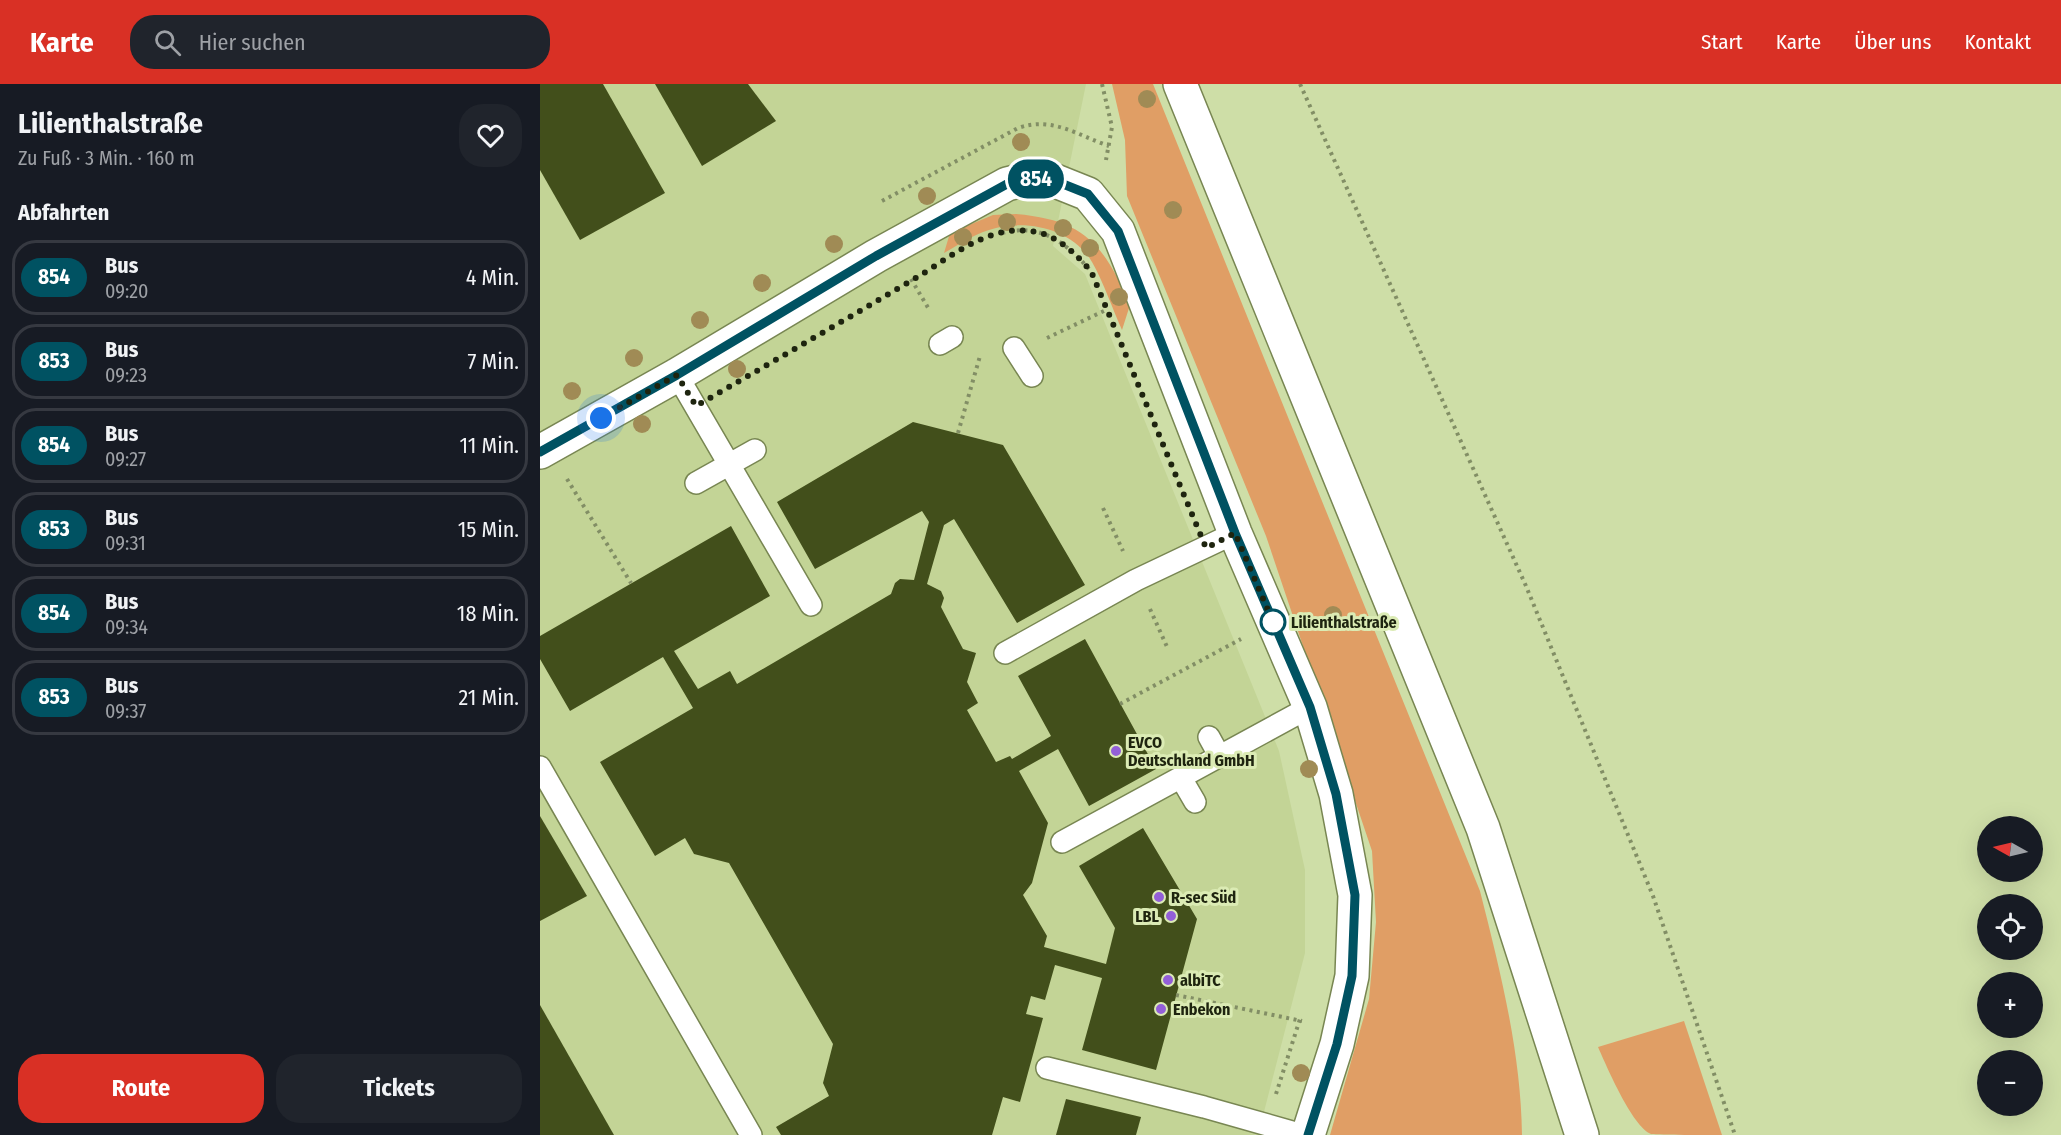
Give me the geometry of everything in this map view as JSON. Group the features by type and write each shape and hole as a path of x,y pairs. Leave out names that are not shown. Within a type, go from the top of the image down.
{"street":[{"path":"1180,84 1483,828 1582,1135"},
{"path":"544,450 677,375 892,247 1007,184 1031,178 1053,180 1088,194 1118,231 1235,533 1310,707 1336,794 1355,895 1352,976 1341,1029 1308,1135"}],"lane":[{"path":"1016,351 1032,376"},
{"path":"677,375 812,605"},
{"path":"696,483 755,450"},
{"path":"1005,652 1136,580 1235,533"},
{"path":"1062,842 1310,707"},
{"path":"1209,737 1220,757"},
{"path":"540,767 751,1135"},
{"path":"1181,778 1195,802"},
{"path":"1047,1068 1303,1135"}],"path":[{"path":"1097,204 1112,127 1102,84"},
{"path":"1300,84 1526,586 1653,896 1735,1135"},
{"path":"1001,234 1010,231 1035,232 1059,240 1091,271"},
{"path":"892,247 947,340"},
{"path":"902,286 920,275"},
{"path":"1016,351 1142,292"},
{"path":"1103,300 1111,320"},
{"path":"958,433 982,350"},
{"path":"544,450 567,479 631,584"},
{"path":"558,484 567,479"},
{"path":"1120,704 1273,621"},
{"path":"1237,628 1246,649"},
{"path":"1176,994 1341,1029"},
{"path":"1265,1124 1302,1010"}],"shaded area":[{"path":"540,84 1086,84 1053,246 1085,274 1279,751 1305,870 1305,953 1258,1135 540,1135"},
{"path":"1112,84 1153,84 1480,891 1514,1042 1522,1135 1330,1135 1369,999 1376,922 1372,851 1266,536 1127,196 1125,140"},
{"path":"1016,214 1059,222 1076,230 1101,251 1130,305 1122,330 1092,262 1073,241 1060,234 1032,226 1003,227 977,235 944,253 950,233 993,215"},
{"path":"1684,1021 1722,1135 1651,1134 1636,1120 1628,1108 1598,1047"}],"building":[{"path":"540,84 603,84 665,193 580,240 540,170"},
{"path":"655,84 748,84 776,121 702,166"},
{"path":"913,422 1003,445 1085,585 1017,623 954,519 944,525 927,584 941,591 944,598 941,607 963,649 976,653 967,682 978,703 967,710 996,762 1010,756 1012,759 1051,736 1018,676 1085,639 1156,769 1089,806 1058,749 1019,771 1048,823 1032,883 1023,895 1047,936 1044,947 1106,964 1115,928 1079,866 1143,828 1197,919 1156,1070 1082,1050 1102,978 1055,965 1045,1000 1031,996 1026,1014 1043,1018 1020,1102 1003,1097 992,1135 781,1135 776,1127 829,1096 823,1083 833,1044 729,863 694,854 685,838 655,856 600,762 693,708 663,657 570,711 540,659 540,636 731,526 770,596 674,651 698,689 730,671 737,684 891,594 895,583 900,579 914,580 929,522 922,511 815,569 777,502"},
{"path":"540,816 587,896 540,921"},
{"path":"540,1005 614,1135 540,1135"},
{"path":"1066,1099 1141,1117 1136,1135 1056,1135"}],"bus line":[{"name":"854","path":"540,452 677,375 876,256 1007,184 1031,178 1053,180 1088,194 1118,231 1235,533 1310,707 1336,794 1355,895 1352,976 1337,1044 1308,1135"}],"place":[{"name":"Lilienthalstraße","path":"1273,622"},
{"name":"EVCO Deutschland GmbH","path":"1116,751"},
{"name":"R-sec Süd","path":"1159,897"},
{"name":"LBL","path":"1171,916"},
{"name":"albiTC","path":"1168,980"},
{"name":"Enbekon","path":"1161,1009"}],"route":[{"path":"601,418 677,375 696,406 983,238 1010,231 1035,232 1059,240 1091,271 1206,548 1235,533 1273,622"}]}
